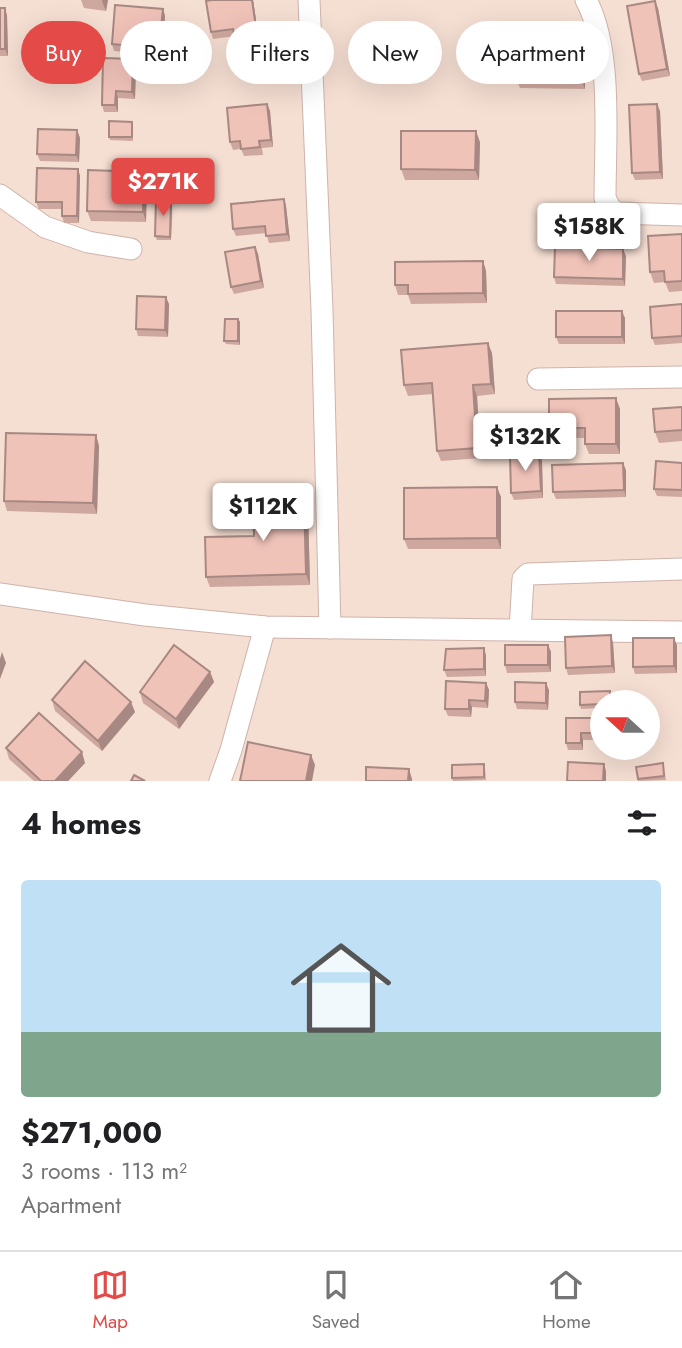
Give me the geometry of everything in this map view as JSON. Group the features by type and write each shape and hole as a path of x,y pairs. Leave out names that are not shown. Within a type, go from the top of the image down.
{"street":[{"path":"309,0 322,310 330,628"},
{"path":"586,0 598,32 604,67 605,198 610,208 617,213 682,215"},
{"path":"0,195 45,226 88,242 131,249"},
{"path":"538,379 682,377"},
{"path":"520,630 523,579 528,574 682,569"},
{"path":"0,594 145,615 265,627 682,632"},
{"path":"220,781 265,627"}],"shaded area":[{"path":"0,0 682,0 682,781 0,781"}],"building":[{"path":"252,0 255,21 226,21 226,30 212,32 206,1"},
{"path":"655,1 667,69 639,74 627,6"},
{"path":"115,5 163,9 162,21 120,21 120,45 112,44"},
{"path":"0,8 5,8 5,49 0,49"},
{"path":"106,58 120,59 120,84 132,84 132,92 116,91 115,105 102,105 102,84 106,84"},
{"path":"267,104 271,140 259,141 260,147 241,149 240,141 230,142 227,108"},
{"path":"657,104 660,172 632,173 629,105"},
{"path":"109,121 132,122 132,137 109,137"},
{"path":"38,129 77,130 76,155 37,154"},
{"path":"401,131 476,131 475,170 401,169"},
{"path":"37,168 78,169 77,216 62,216 62,202 36,202"},
{"path":"88,170 144,172 143,212 87,211"},
{"path":"156,199 171,199 170,237 155,236"},
{"path":"284,199 287,234 266,236 265,226 233,229 231,204"},
{"path":"682,234 682,281 665,282 664,271 650,272 648,236"},
{"path":"255,247 261,281 231,287 225,252"},
{"path":"555,247 623,249 623,279 554,277"},
{"path":"483,261 483,293 408,294 408,285 395,285 395,262"},
{"path":"137,296 166,297 165,330 136,329"},
{"path":"682,304 682,336 652,338 650,307"},
{"path":"556,311 622,311 622,337 556,337"},
{"path":"225,319 238,319 238,341 224,341"},
{"path":"488,343 491,384 473,385 477,448 437,451 432,383 404,385 401,350"},
{"path":"616,398 616,444 585,444 585,428 549,428 549,399"},
{"path":"682,407 682,430 655,432 653,409"},
{"path":"6,433 96,435 93,503 4,501"},
{"path":"539,454 541,491 511,493 510,455"},
{"path":"656,461 682,463 682,490 654,489"},
{"path":"623,463 624,490 553,492 552,465"},
{"path":"497,487 497,538 404,539 404,488"},
{"path":"304,498 306,574 206,577 205,537 254,536 253,500"},
{"path":"611,635 612,666 566,668 565,637"},
{"path":"633,638 674,638 674,666 633,667"},
{"path":"174,645 210,672 176,719 140,692"},
{"path":"505,645 548,645 548,665 505,665"},
{"path":"484,648 484,669 444,670 446,649"},
{"path":"85,661 131,702 98,741 52,700"},
{"path":"446,681 486,683 485,701 469,700 469,709 445,709"},
{"path":"515,682 546,683 546,703 515,702"},
{"path":"580,692 590,692 590,705 580,705"},
{"path":"39,713 82,752 55,781 41,781 6,748"},
{"path":"566,718 590,718 590,733 581,733 581,743 566,743"},
{"path":"248,742 311,755 306,781 240,781"},
{"path":"568,762 604,764 603,781 567,781"},
{"path":"663,763 664,776 638,779 636,767"},
{"path":"484,764 484,777 452,778 452,765"},
{"path":"366,767 409,769 408,781 366,781"},
{"path":"134,775 145,781 131,781"}]}
